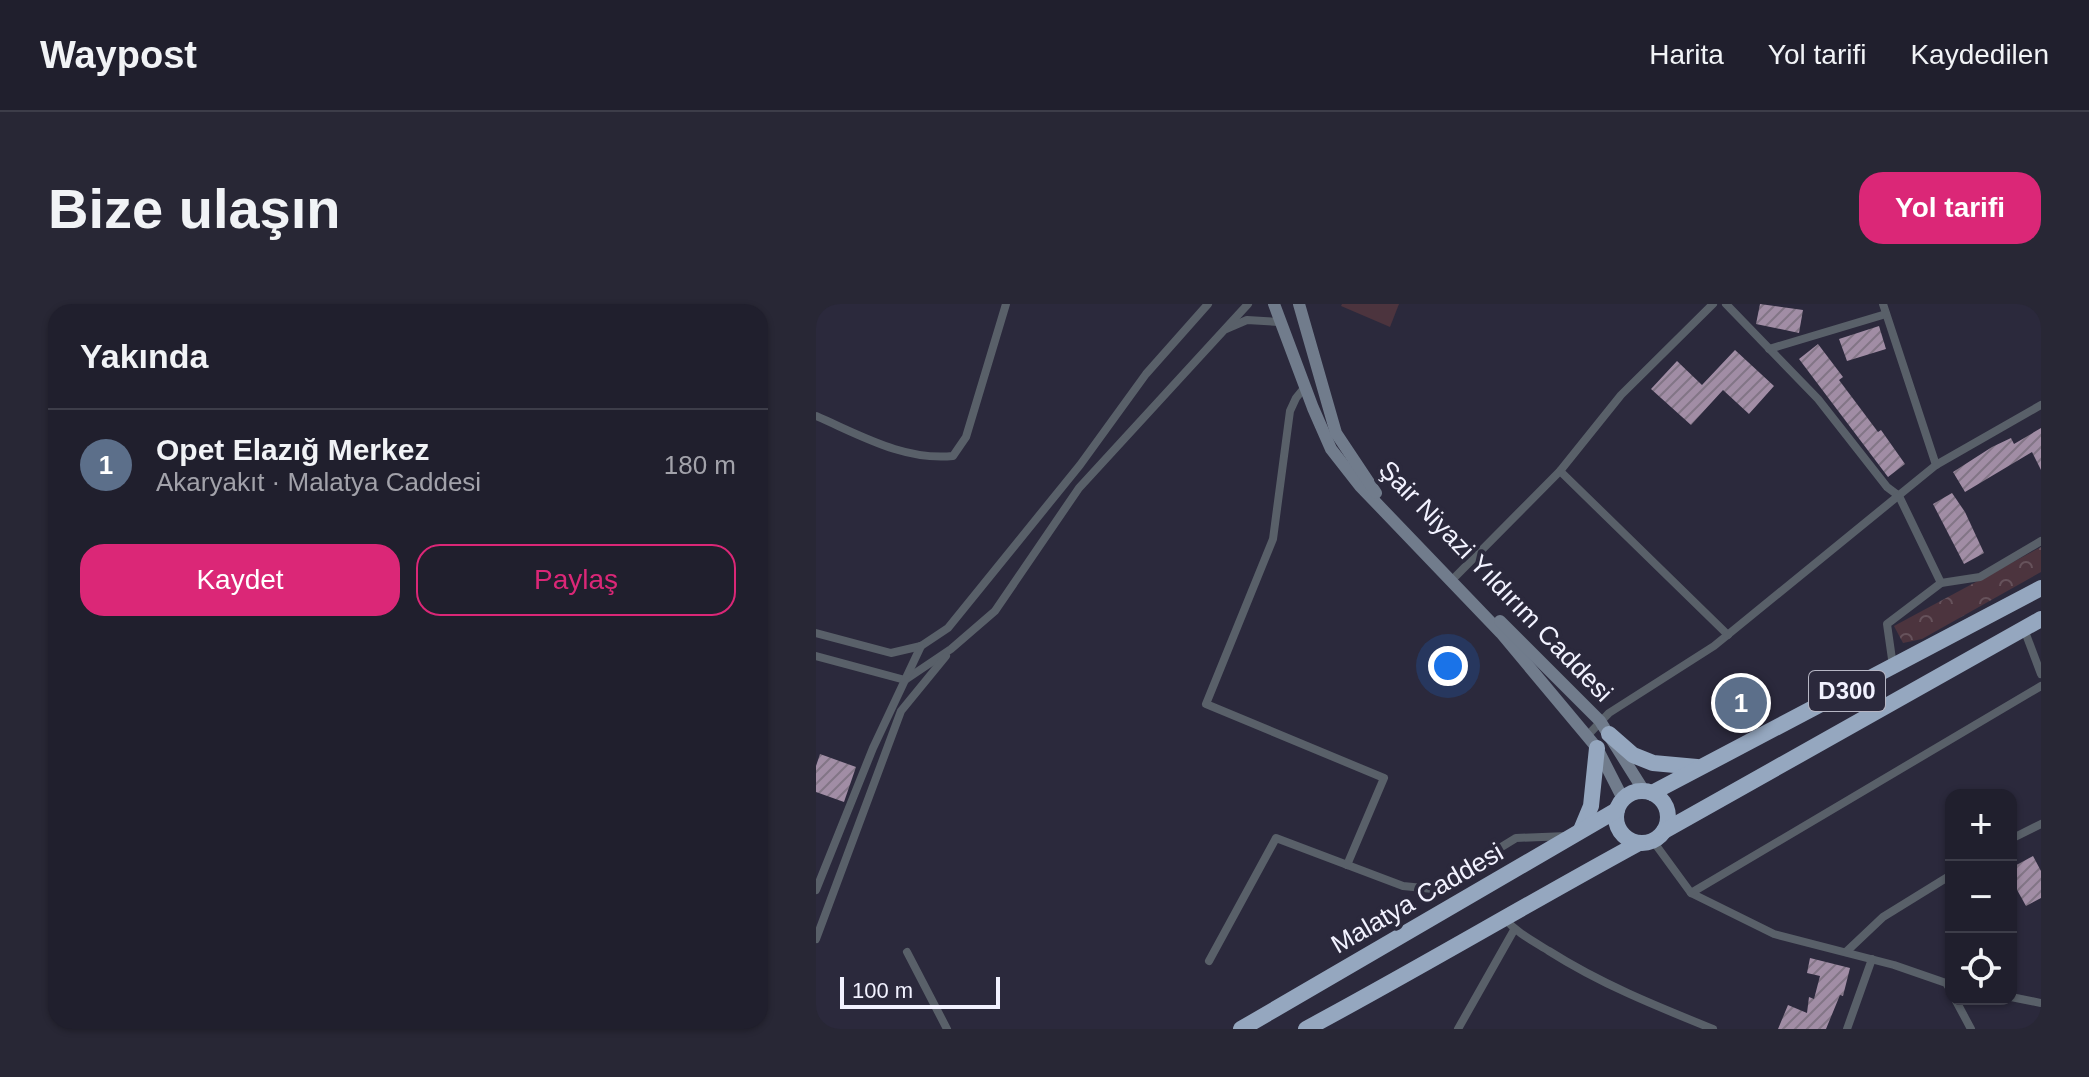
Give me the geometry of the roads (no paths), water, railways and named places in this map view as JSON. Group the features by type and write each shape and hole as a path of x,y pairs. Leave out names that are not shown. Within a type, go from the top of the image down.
{"highway":[{"name":"D300","path":"1648,792 2041,588"},
{"name":"D300","path":"1306,1029 1509,923 1652,838 2041,619"},
{"path":"1604,727 1633,755 1653,763 1697,767"},
{"path":"1576,833 1591,806 1592,742"},
{"path":"1648,792 1663,802 1667,809 1667,824 1652,838 1630,840 1618,828 1620,805 1633,793 1648,792"},
{"name":"Malatya Caddesi","path":"1241,1029 1620,805"}],"street":[{"path":"816,416 903,453 932,458 953,456 966,437 1006,304"},
{"path":"816,633 891,653 921,646 948,628 1080,465 1146,374 1208,304"},
{"path":"816,656 905,680 951,649 995,611 1079,488 1248,304"},
{"path":"1274,304 1331,449 1360,486 1501,633 1592,742 1620,805"},
{"name":"Şair Niyazi Yıldırım Caddesi","path":"1299,304 1336,433 1371,488 1604,727 1648,792"},
{"path":"1456,576 1560,471 1621,395 1713,304"},
{"path":"1726,304 1818,399 1887,487 1899,496 1941,583"},
{"path":"1883,304 1936,465"},
{"path":"1769,349 1886,314"},
{"path":"1222,331 1247,320 1279,322"},
{"path":"1305,387 1290,411 1273,539 1206,704 1384,778 1347,865"},
{"path":"1592,742 1604,727 1728,635 1936,465 2041,405"},
{"path":"1560,471 1728,635"},
{"path":"1893,667 1887,624 1941,583 1980,577 2041,541"},
{"path":"2023,628 2041,674"},
{"path":"816,890 873,748 921,646"},
{"path":"816,939 901,711 951,649"},
{"path":"1691,893 2041,686"},
{"path":"2017,836 2041,824"},
{"path":"1209,961 1276,838 1403,886 1433,889 1516,838 1576,833"},
{"path":"1652,838 1691,893 1774,934 1872,959 1945,985"},
{"path":"1846,952 1883,917 1945,879"},
{"path":"1458,1029 1509,923 1580,970 1628,995 1713,1029"},
{"path":"907,952 947,1029"},
{"path":"1847,1029 1872,959"},
{"path":"2017,998 2041,1003"},
{"path":"1958,1005 1971,1029"}],"place":[{"name":"Opet Elazığ Merkez","path":"1741,703"}]}
